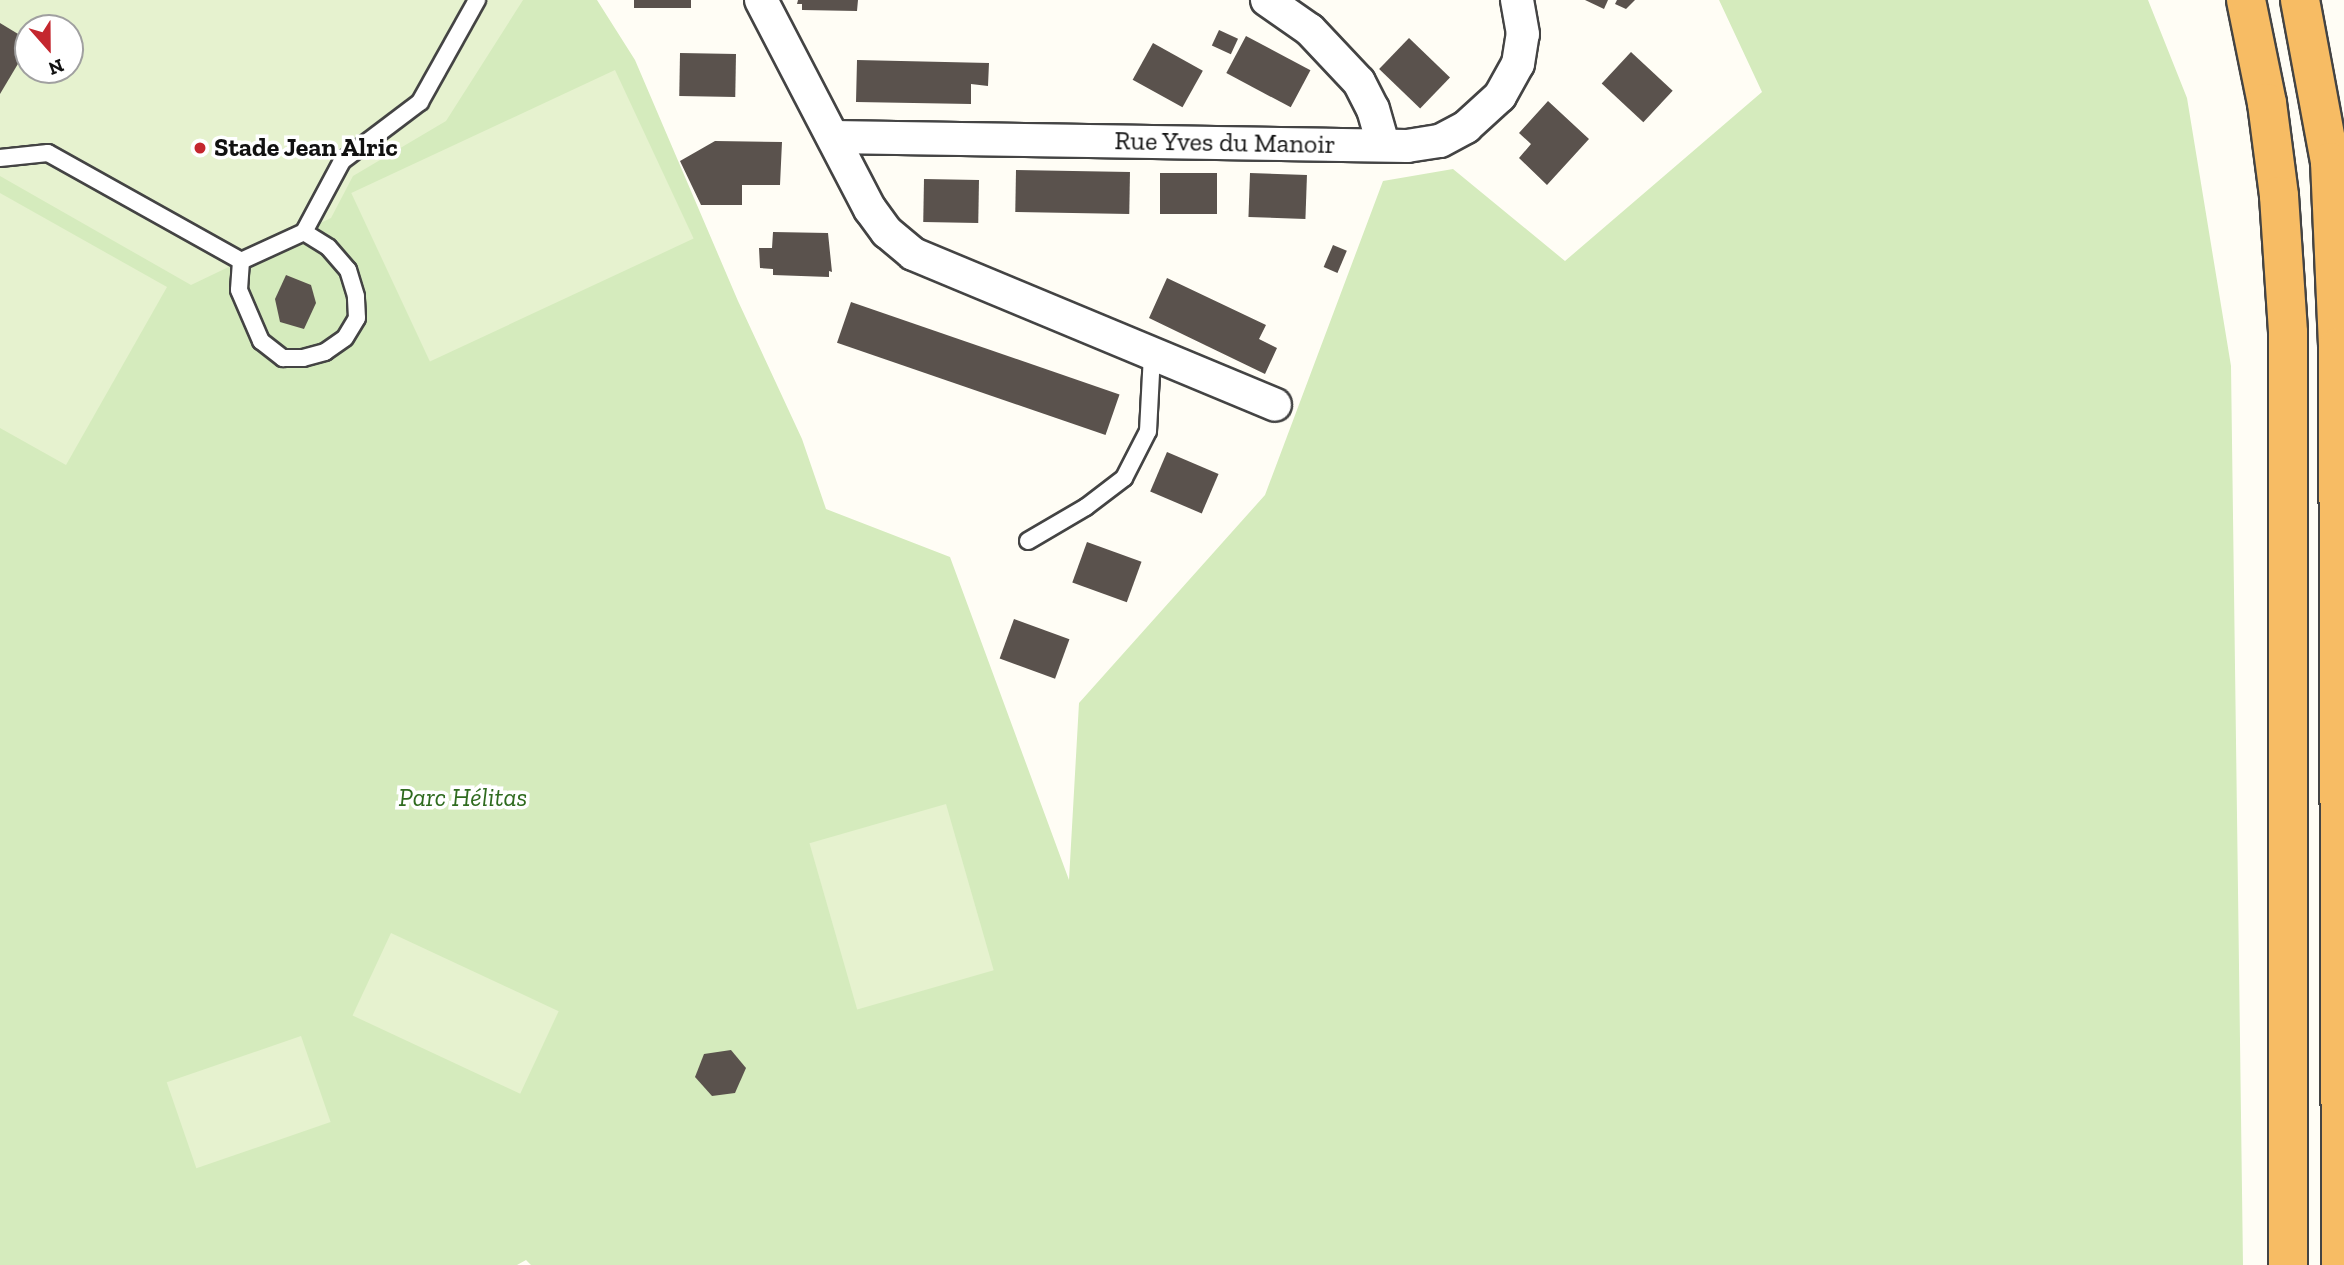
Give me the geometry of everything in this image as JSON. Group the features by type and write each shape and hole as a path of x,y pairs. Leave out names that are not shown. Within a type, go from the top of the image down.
{"highway":[{"path":"2246,0 2267,103 2277,183 2287,333 2288,1265"},
{"path":"2300,0 2330,162 2338,347 2341,1265"}],"street":[{"path":"761,0 870,209 887,232 913,254 1275,405"},
{"path":"1267,0 1310,30 1359,82 1373,109 1383,145"},
{"name":"Rue Yves du Manoir","path":"833,137 1383,145 1440,141 1465,127 1500,96 1518,64 1523,34 1517,0"}],"lane":[{"path":"241,261 304,232 342,161 420,102 477,0"},
{"path":"0,158 48,153 241,261"},
{"path":"241,261 239,290 261,341 283,358 303,358 325,352 345,338 357,317 356,296 348,270 328,247 304,232"},
{"path":"1028,541 1086,507 1124,478 1148,431 1152,354"}],"green space":[{"name":"Parc Hélitas","path":"0,0 597,0 635,60 738,301 802,439 826,509 950,557 1069,880 1079,703 1265,495 1383,181 1453,169 1565,261 1762,92 1719,0 2148,0 2187,98 2231,366 2243,1265 531,1265 526,1260 517,1265 0,1265"},
{"name":"Stade Jean Alric","path":"0,0 523,0 446,121 353,176 331,218 191,285 0,176"},
{"path":"615,70 694,239 430,362 351,193"},
{"path":"0,193 167,287 66,465 0,428"},
{"path":"946,804 994,970 857,1009 810,843"},
{"path":"391,933 559,1011 520,1094 353,1015"},
{"path":"301,1036 331,1122 196,1168 167,1082"}],"building":[{"path":"634,0 691,0 691,8 634,8"},
{"path":"798,0 858,0 857,11 802,10 802,4 797,4"},
{"path":"1585,0 1608,0 1604,9"},
{"path":"1617,0 1635,0 1626,9 1615,4"},
{"path":"0,23 14,32 14,70 0,94"},
{"path":"1219,30 1238,39 1231,54 1212,45"},
{"path":"1246,36 1310,70 1291,107 1226,73"},
{"path":"1409,38 1450,78 1420,109 1379,69"},
{"path":"1153,43 1203,71 1182,107 1133,80"},
{"path":"1631,52 1673,91 1643,122 1602,83"},
{"path":"680,53 736,54 735,97 679,96"},
{"path":"857,60 989,63 988,86 971,84 971,104 856,102"},
{"path":"1548,101 1589,139 1547,185 1519,158 1531,144 1519,133"},
{"path":"715,141 782,142 780,185 742,185 742,205 701,205 680,161"},
{"path":"1016,170 1130,172 1129,214 1015,212"},
{"path":"1160,173 1217,173 1217,214 1160,214"},
{"path":"1250,173 1307,175 1305,219 1248,217"},
{"path":"924,179 979,180 978,223 923,222"},
{"path":"773,232 828,233 832,272 829,271 829,277 773,275 773,269 760,268 759,248 772,248"},
{"path":"1333,245 1347,251 1337,273 1324,267"},
{"path":"286,275 311,285 316,303 304,329 280,322 275,299"},
{"path":"1167,278 1266,325 1259,339 1277,348 1265,374 1149,318"},
{"path":"851,302 1120,394 1106,435 837,343"},
{"path":"1167,452 1219,474 1202,513 1150,492"},
{"path":"1087,542 1142,562 1127,602 1072,582"},
{"path":"1014,619 1069,639 1055,679 1000,658"},
{"path":"731,1050 746,1068 735,1093 712,1096 695,1077 704,1054"}],"place":[{"name":"Stade Jean Alric","path":"200,148"}]}
